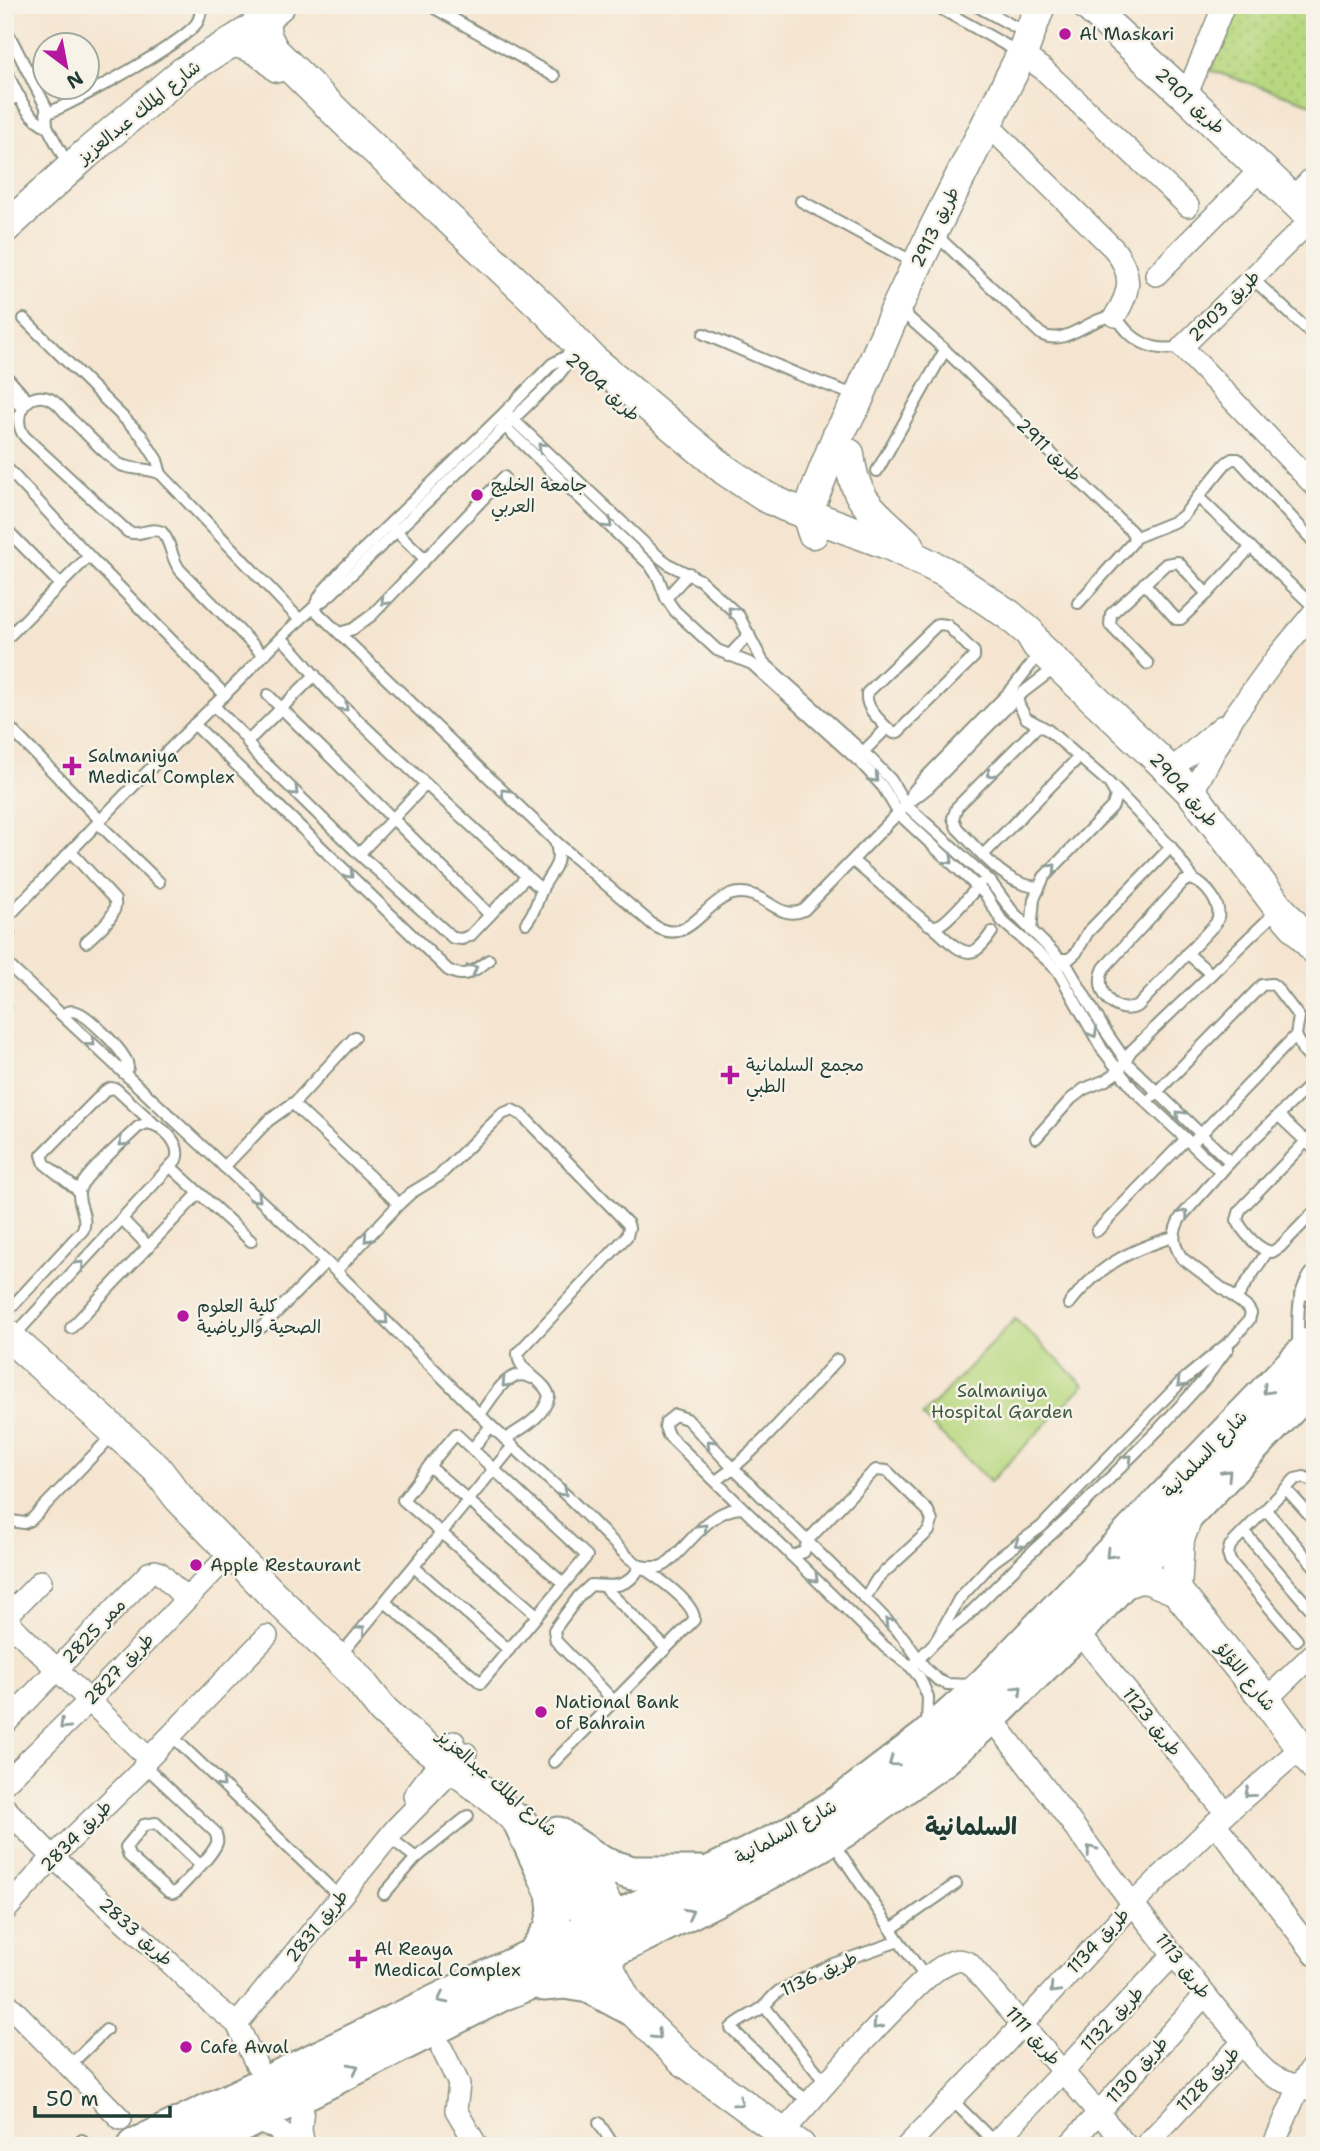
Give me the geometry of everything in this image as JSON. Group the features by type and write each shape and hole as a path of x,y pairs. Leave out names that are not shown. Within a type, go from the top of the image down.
{"main road":[{"name":"شارع السلمانية","path":"128,2132 534,1954 602,1934 792,1861 843,1830 945,1758 991,1717 1078,1631 1188,1515 1309,1361"},
{"name":"شارع السلمانية","path":"200,2146 504,1993 602,1934 712,1872 782,1838 841,1802 926,1737 985,1684 1309,1361"},
{"path":"520,1822 553,1893 555,1910 551,1929 534,1954"},
{"path":"558,1834 603,1864 632,1873 712,1872"},
{"path":"504,1993 564,1982 589,1986 630,2008"}],"street":[{"name":"طريق 2913","path":"813,526 837,438 857,400 933,231 1026,44 1040,5"},
{"name":"طريق 2901","path":"1087,5 1186,96 1306,213"},
{"path":"1186,96 1224,5"},
{"name":"شارع الملك عبدالعزيز","path":"5,228 183,74 251,30 272,12"},
{"name":"طريق 2904","path":"272,12 266,36 274,51 548,312 584,374 685,459 767,512 890,545 924,560 1024,626 1037,645 1192,793 1279,908 1315,949"},
{"name":"طريق 2904","path":"233,42 251,46 267,57 540,323 572,350"},
{"path":"1026,44 1044,70 1188,206"},
{"path":"986,123 1123,261 1128,288 1124,302 1115,316"},
{"path":"1156,275 1261,169"},
{"path":"1306,213 1315,175"},
{"name":"طريق 2903","path":"1306,213 1252,278 1182,347 1315,486"},
{"name":"طريق 2913","path":"813,526 849,454 857,400"},
{"path":"849,454 854,481 867,505 924,560"},
{"name":"طريق 2904","path":"813,526 967,598 1037,645"},
{"path":"1192,793 1234,716 1313,615"},
{"path":"1170,771 1234,716"},
{"name":"شارع الملك عبدالعزيز","path":"7,1337 107,1441 155,1483 179,1498"},
{"name":"شارع الملك عبدالعزيز","path":"7,1337 156,1468 179,1498 231,1553 347,1667 383,1710 406,1731 454,1755 509,1788 558,1834 593,1881 605,1903 602,1934"},
{"path":"1120,1585 1139,1578 1149,1579 1176,1590 1179,1539 1188,1515"},
{"name":"طريق 2827","path":"5,1783 88,1702 231,1553"},
{"name":"ممر 2825","path":"5,1724 149,1573 160,1573 186,1599"},
{"path":"41,1581 6,1621 141,1751 146,1763"},
{"name":"شارع اللؤلؤ","path":"1176,1590 1266,1700 1308,1757"},
{"name":"طريق 1123","path":"1078,1631 1220,1818 1315,1955"},
{"name":"طريق 2834","path":"5,1911 53,1857 267,1636"},
{"path":"1266,1700 1306,1646"},
{"name":"طريق 1113","path":"991,1717 1133,1904 1243,2042 1252,2058 1282,2081 1307,2089"},
{"name":"شارع الملك عبدالعزيز","path":"454,1755 559,1866 602,1934"},
{"name":"طريق 2831","path":"237,2024 392,1832 420,1785 454,1755"},
{"name":"طريق 1134","path":"907,2146 1133,1904 1220,1818 1308,1757"},
{"name":"طريق 2833","path":"5,1808 53,1857 237,2024 256,2064"},
{"path":"602,1934 630,2008 684,2061 792,2139"},
{"name":"طريق 1132","path":"994,2144 1174,1954"},
{"name":"طريق 1111","path":"792,2139 810,2102 825,2082 880,2023 926,1978 953,1961 962,1960 969,1964 1127,2146"},
{"name":"طريق 1130","path":"1068,2146 1205,1995"},
{"path":"5,2001 69,2066 128,2132"},
{"name":"طريق 1128","path":"1144,2146 1243,2042"},
{"path":"442,2049 459,2084 456,2110 477,2146"},
{"path":"1273,2146 1307,2089 1315,2062"},
{"path":"304,2093 301,2130 304,2146"},
{"path":"251,2120 275,2127 297,2146"}],"lane":[{"path":"48,113 73,102 175,42 198,22 201,5"},
{"path":"429,5 554,76"},
{"path":"975,5 1026,44"},
{"path":"935,6 1026,44"},
{"path":"5,27 48,113 47,126"},
{"path":"5,69 32,116 47,126 70,169"},
{"path":"5,101 20,97"},
{"path":"801,201 917,265"},
{"path":"933,231 1048,338 1059,338 1105,317 1115,316 1139,341 1160,349 1182,347"},
{"path":"1252,278 1315,337"},
{"name":"طريق 2911","path":"897,307 945,350 1132,532 1134,538"},
{"path":"24,319 141,435 158,460 161,474"},
{"path":"704,334 857,400"},
{"path":"5,947 9,934 5,923 99,821 313,608 332,580 393,528 505,419 552,364 572,350"},
{"path":"877,471 945,350"},
{"path":"5,375 25,405"},
{"path":"5,390 25,405"},
{"path":"263,655 176,565 170,553 169,541 162,532 152,529 137,534 128,532 25,437 18,425 18,416 25,405 36,398 52,400 119,464 161,474 300,620"},
{"path":"505,419 658,556 705,584 739,617 763,662 860,756"},
{"path":"505,419 650,565 675,611 717,650 752,664 891,780 903,810 981,883 999,917 1072,973 1104,1029 1125,1059 1230,1162"},
{"path":"1078,603 1134,538 1176,521 1184,515 1232,459 1238,459 1314,542"},
{"path":"5,466 225,695"},
{"path":"339,633 363,623 504,477"},
{"path":"1198,497 1251,547 1313,615"},
{"path":"5,528 61,585"},
{"path":"393,528 425,559"},
{"path":"1144,583 1176,620 1181,619 1251,547"},
{"path":"5,640 89,556"},
{"path":"1148,664 1111,625 1111,614 1166,564 1178,562 1207,594"},
{"path":"666,598 689,573"},
{"path":"313,608 555,841 652,924 672,932 689,926 716,901 736,893 757,895 787,913 800,912 1017,698 1047,674 1063,669"},
{"path":"939,624 947,625 974,652 974,657 898,732 894,733 887,728 869,708 866,702 867,694 939,624"},
{"path":"729,656 749,634"},
{"path":"282,639 295,650 328,692 541,890"},
{"path":"903,810 922,781 1012,689 1033,662 1037,645"},
{"path":"248,741 315,675"},
{"path":"268,695 490,915"},
{"path":"1017,698 1026,718 1048,730 1113,787 1171,847 1194,880 1217,904 1219,912 1216,923 1134,1008 1116,1006 1103,992 1100,984 1107,963 1186,880 1194,880"},
{"path":"214,706 248,741 254,752 359,854 453,938 467,937 527,876"},
{"path":"5,723 159,882"},
{"path":"194,724 448,970 465,975 489,960"},
{"path":"1038,887 1014,881 957,828 953,818 954,813 1039,725"},
{"path":"860,756 887,728"},
{"path":"984,855 1079,757"},
{"path":"359,854 425,785"},
{"path":"1031,931 1038,887 1044,877 1113,806 1116,794 1113,787"},
{"path":"526,923 537,906 541,890 557,865 555,841"},
{"path":"1054,960 1069,959 1076,953 1088,932 1171,847"},
{"path":"71,852 115,900 113,914 86,942"},
{"path":"853,860 961,950 969,952 977,949 992,932"},
{"path":"932,926 945,921 981,883"},
{"path":"981,883 994,885 1054,960 1102,1049 1119,1071 1147,1102 1221,1172"},
{"path":"1036,1138 1077,1094 1119,1071 1125,1059 1279,908"},
{"path":"1187,953 1211,974"},
{"path":"5,962 63,1014 68,1011 79,1013 102,1033 124,1056 128,1068 124,1073 336,1271 491,1426 628,1557 672,1590 694,1612 694,1620 554,1762"},
{"path":"1097,1231 1188,1141 1201,1134 1296,1035 1299,1021 1297,1013 1276,987 1272,984 1262,985 1147,1102"},
{"path":"1296,1035 1303,1051 1315,1064"},
{"path":"224,1167 272,1117 293,1104 355,1037"},
{"path":"915,1663 1086,1503 1159,1429 1210,1373 1249,1320 1251,1313 1248,1308 1182,1258 1175,1248 1175,1226 1230,1162 1315,1080"},
{"path":"7,1337 54,1293 176,1160 178,1150 173,1141 116,1088 108,1088 42,1155 45,1164 79,1191"},
{"path":"293,1104 399,1204"},
{"path":"336,1271 411,1193 439,1175 502,1114 512,1110 518,1111 629,1228 627,1236 518,1353 519,1363 549,1392 548,1401 539,1415 509,1442 494,1470 385,1602 347,1667"},
{"path":"1279,1116 1315,1150"},
{"path":"7,1337 38,1279 83,1230 85,1220 79,1191 86,1178 138,1127 153,1123"},
{"path":"1315,1132 1237,1216 1240,1226 1267,1252 1272,1252 1315,1211"},
{"path":"171,1167 251,1241"},
{"path":"71,1328 199,1193"},
{"path":"123,1220 149,1247"},
{"path":"1069,1304 1085,1283 1122,1256 1173,1237"},
{"path":"1236,1299 1267,1252"},
{"path":"262,1327 326,1262"},
{"path":"1309,1361 1300,1296 1306,1279 1315,1268"},
{"path":"38,1279 54,1293"},
{"path":"1300,1296 1315,1294"},
{"path":"936,1641 958,1599 993,1562 1041,1527 1182,1381 1233,1339"},
{"path":"716,1481 756,1446 837,1360"},
{"path":"480,1414 514,1375 528,1375 543,1385"},
{"path":"926,1737 928,1697 915,1663 903,1637 687,1419 679,1415 670,1418 665,1427 668,1435 885,1647 915,1663 947,1684 985,1684"},
{"path":"472,1449 491,1426"},
{"path":"385,1602 481,1683 587,1556 456,1434 402,1500 537,1615"},
{"path":"5,1520 24,1523 31,1520 107,1441"},
{"path":"429,1466 564,1584"},
{"path":"792,1556 804,1552 808,1541 876,1470 887,1471 928,1511 932,1526 877,1580 865,1598"},
{"path":"1306,1646 1230,1561 1228,1554 1230,1546 1295,1479 1304,1478 1315,1483"},
{"path":"1286,1489 1315,1521"},
{"path":"640,1566 653,1568 666,1564 718,1514 741,1508"},
{"path":"1266,1510 1315,1567"},
{"path":"783,1547 786,1535 797,1530"},
{"path":"1245,1533 1315,1614"},
{"path":"614,1701 556,1641 555,1626 591,1585 611,1587 625,1583 640,1566"},
{"path":"414,1567 509,1650"},
{"path":"603,1586 666,1648"},
{"path":"172,1736 341,1898"},
{"path":"146,1763 218,1838 216,1845 200,1865 173,1893 129,1856 126,1847 144,1825 156,1824 200,1865"},
{"path":"384,1894 416,1858 468,1816"},
{"path":"392,1832 416,1858"},
{"path":"839,1853 926,1978"},
{"path":"891,1929 956,1884"},
{"name":"طريق 1136","path":"810,2102 795,2091 731,2028 764,2006 772,1995 779,1991 833,1964 899,1941"},
{"path":"764,2006 825,2082"},
{"path":"69,2066 106,2030"},
{"path":"951,2099 994,2144"},
{"path":"599,2123 614,2146"}],"green space":[{"path":"1236,5 1315,5 1315,105 1209,70"},
{"name":"Salmaniya Hospital Garden","path":"1015,1319 1084,1385 990,1482 922,1416"}],"place":[{"name":"Al Maskari","path":"1065,34"},
{"name":"جامعة الخليج العربي","path":"477,495"},
{"name":"Salmaniya Medical Complex","path":"72,766"},
{"name":"مجمع السلمانية الطبي","path":"730,1075"},
{"name":"كلية العلوم الصحية والرياضية","path":"183,1316"},
{"name":"Apple Restaurant","path":"196,1565"},
{"name":"National Bank of Bahrain","path":"541,1712"},
{"name":"Al Reaya Medical Complex","path":"358,1959"},
{"name":"Cafe Awal","path":"186,2047"}],"district":[{"name":"السلمانية","path":"971,1827"}]}
